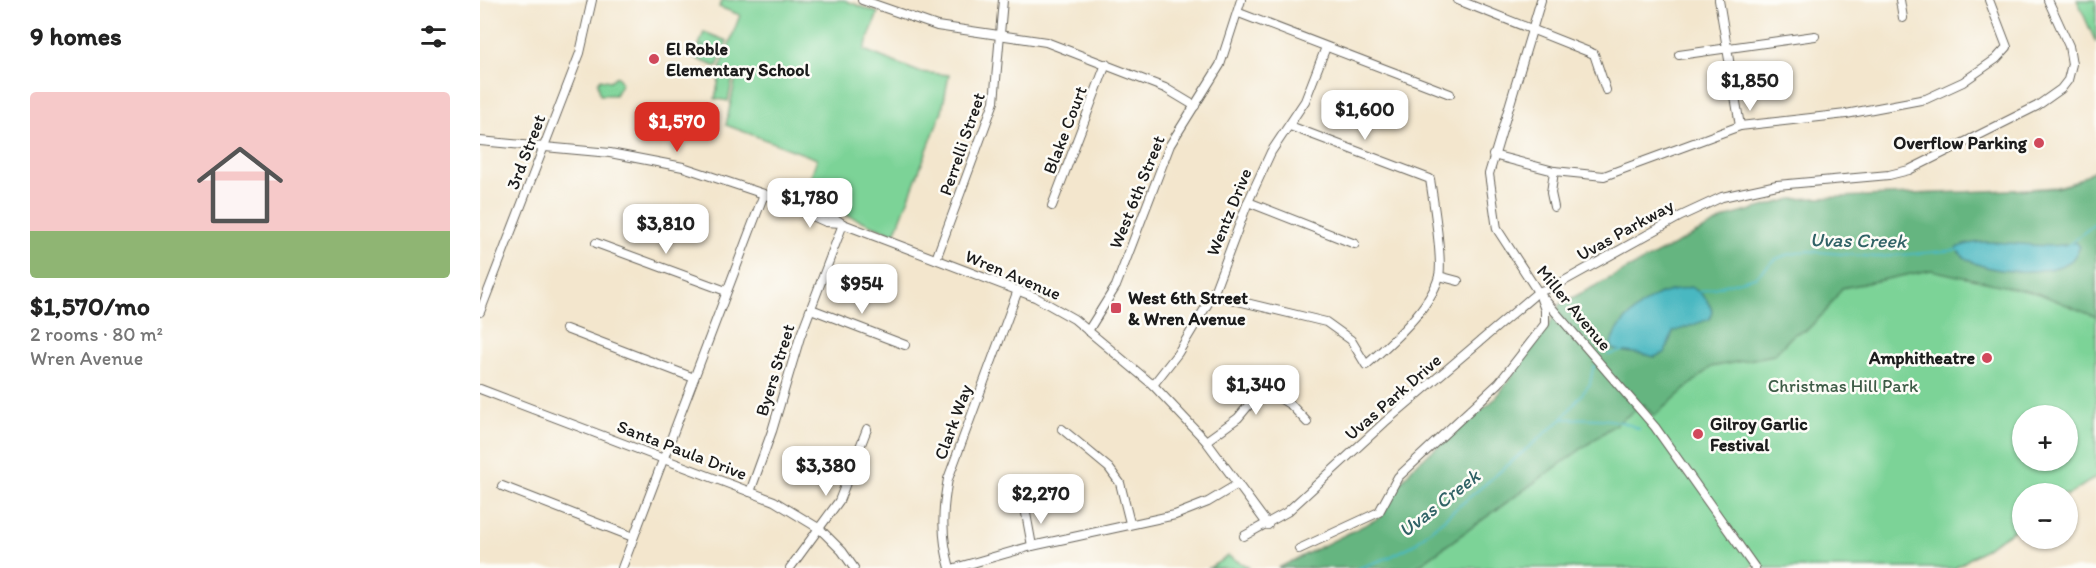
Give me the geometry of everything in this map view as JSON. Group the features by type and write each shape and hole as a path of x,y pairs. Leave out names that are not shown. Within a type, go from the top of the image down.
{"street":[{"name":"3rd Street","path":"480,312 580,53 592,0"},
{"path":"862,0 919,22 1000,37 1046,42 1106,63 1172,91 1195,106"},
{"name":"Perrelli Street","path":"936,259 994,102 1003,0"},
{"name":"West 6th Street","path":"1088,331 1116,286 1170,145 1220,65 1239,13 1241,0"},
{"path":"1458,0 1594,54 1606,90"},
{"name":"Miller Avenue","path":"1541,0 1530,30 1489,174 1489,192 1497,229 1538,292 1655,427 1755,568"},
{"path":"1719,0 1740,126"},
{"path":"1900,0 1904,18"},
{"path":"1493,155 1554,171 1604,176 1740,126 1846,114 1926,99 1963,82 1996,59 2007,47 1989,0"},
{"name":"Uvas Parkway","path":"1538,292 1555,286 1681,216 1722,197 1777,185 1888,175 1918,166 2044,102 2061,89 2070,75 2071,52 2048,0"},
{"path":"1239,13 1450,94"},
{"path":"1678,55 1815,36"},
{"name":"Wentz Drive","path":"1153,385 1178,353 1213,295 1248,202 1271,152 1305,101 1326,47"},
{"name":"Blake Court","path":"1052,206 1106,63"},
{"path":"1213,295 1326,322 1352,340 1366,364 1398,337 1423,306 1439,276 1435,211 1430,179 1290,126"},
{"name":"Wren Avenue","path":"480,141 646,159 712,175 798,207 805,205 829,214 843,224 1018,290 1059,309 1153,385 1206,441 1268,525"},
{"path":"1554,171 1551,193 1554,207"},
{"path":"621,568 764,194"},
{"path":"1248,202 1355,244"},
{"name":"Byers Street","path":"750,492 768,444 811,309 843,224"},
{"path":"596,243 726,291"},
{"path":"1439,276 1458,281"},
{"name":"Clark Way","path":"950,568 942,532 942,509 948,479 1018,290"},
{"path":"1299,549 1379,512 1398,477 1499,384 1545,324 1545,310 1538,292"},
{"name":"Uvas Park Drive","path":"1244,536 1268,525 1287,512 1385,422 1538,292"},
{"path":"811,309 905,345"},
{"path":"566,329 694,378"},
{"name":"Santa Paula Drive","path":"480,389 786,507 820,529 842,551 854,568"},
{"path":"1206,441 1238,418 1258,394 1270,392 1291,405 1307,423"},
{"path":"790,568 839,501 867,429"},
{"path":"1062,429 1109,468 1120,483 1130,523"},
{"path":"955,568 1032,546 1175,515 1208,501 1238,484"},
{"path":"502,486 633,537"},
{"path":"1025,508 1032,546"}],"green space":[{"path":"722,0 844,0 878,13 864,50 919,72 949,75 942,111 895,234 803,198 817,159 726,125 736,77 735,74 720,69 740,15 719,7"},
{"path":"2077,0 2096,0 2096,43"},
{"path":"704,32 727,41 722,54 699,45"},
{"path":"699,45 722,54 717,67 694,58"},
{"path":"720,74 733,77 728,101 715,99"},
{"path":"617,76 622,83 615,95 600,95 598,83 601,79 610,81"},
{"path":"2096,169 2096,317 2040,294 1931,270 1842,288 1826,311 1807,330 1794,334 1774,355 1711,367 1654,416 1644,404 1415,568 1278,568 1381,517 1395,490 1414,466 1496,398 1549,325 1560,304 1730,216 1792,199 2056,188 2075,182"},
{"name":"Christmas Hill Park","path":"2075,182 2096,252 2096,477 2078,489 2078,483 2012,483 2012,531 1955,568 1763,568 1758,561 1750,568 1415,568 1644,404 1801,206 2056,187"},
{"path":"1228,556 1250,568 1209,568"}],"water":[{"path":"1984,242 2046,246 2076,242 2080,247 2069,262 2058,267 2026,271 2009,271 1976,264 1964,257 1956,248"},
{"path":"1690,287 1708,302 1712,310 1710,319 1673,332 1665,353 1654,357 1613,349 1611,343 1615,335 1635,311 1662,294"}],"waterway":[{"name":"Uvas Creek","path":"2068,245 2096,223"},
{"name":"Uvas Creek","path":"1699,292 1755,277 1776,259 1808,251 1877,257 1958,250"},
{"name":"Uvas Creek","path":"1608,355 1623,351"},
{"name":"Uvas Creek","path":"1359,568 1390,557 1413,545 1562,419 1590,384 1593,368 1596,365"},
{"path":"1562,419 1611,420 1639,429"}],"place":[{"name":"El Roble Elementary School","path":"654,59"},
{"name":"Overflow Parking","path":"2039,143"},
{"name":"West 6th Street & Wren Avenue","path":"1116,308"},
{"name":"Amphitheatre","path":"1987,358"},
{"name":"Gilroy Garlic Festival","path":"1698,434"}]}
